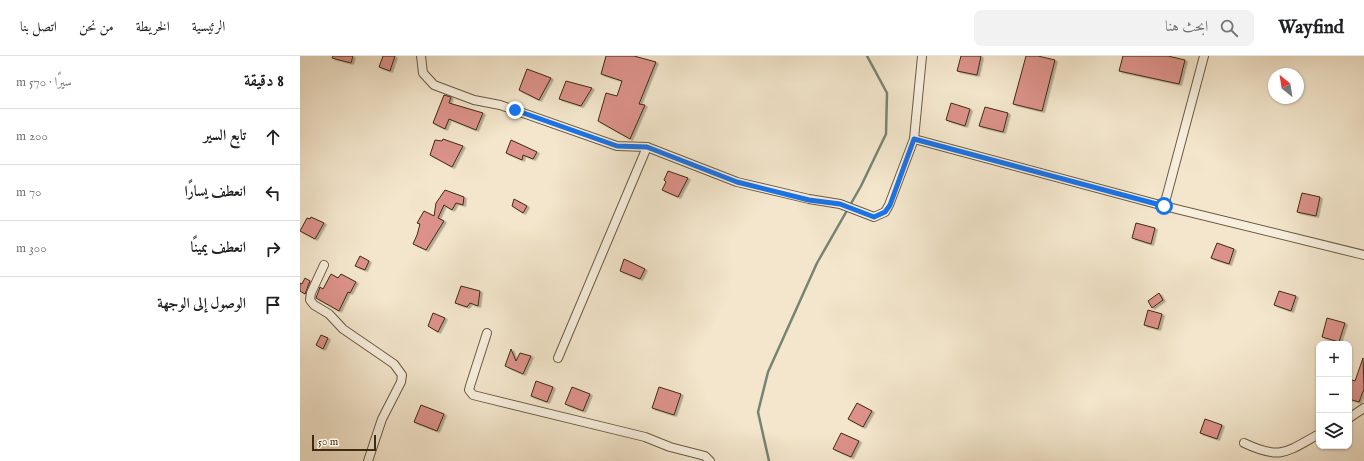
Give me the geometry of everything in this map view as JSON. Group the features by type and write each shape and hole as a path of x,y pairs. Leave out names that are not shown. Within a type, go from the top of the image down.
{"street":[{"path":"421,56 424,73 434,85 474,100 500,105 617,146 647,147 737,182 809,200 840,204 874,217 885,212 890,205 914,139 922,56"},
{"path":"1164,206 1204,56"},
{"path":"914,139 1164,206 1364,255"},
{"path":"558,358 647,147"},
{"path":"324,265 311,293 310,300 314,305 330,314 343,330 394,364 402,375 401,382 382,419 368,461"},
{"path":"487,333 469,390 473,395 645,437 670,447 705,456 710,461"},
{"path":"1352,416 1364,408"},
{"path":"1244,443 1263,452 1276,454 1316,436"}],"building":[{"path":"333,56 353,56 351,63 332,58"},
{"path":"383,56 395,56 390,71 379,67"},
{"path":"606,56 634,56 656,62 639,104 645,105 630,139 598,121 606,93 617,96 622,81 601,74"},
{"path":"961,56 981,56 977,75 957,71"},
{"path":"1026,56 1038,56 1055,60 1042,111 1013,104"},
{"path":"1123,56 1168,56 1185,60 1179,84 1119,71"},
{"path":"527,69 551,78 539,100 519,90"},
{"path":"566,81 592,88 581,106 559,99"},
{"path":"444,95 451,97 449,103 483,113 476,130 449,119 445,129 433,123"},
{"path":"951,103 970,109 965,126 946,120"},
{"path":"985,107 1008,113 1003,132 979,126"},
{"path":"443,139 463,146 452,167 430,155 435,140 442,141"},
{"path":"511,140 537,152 533,159 523,155 522,160 506,153"},
{"path":"668,171 688,178 678,197 662,190 666,182 664,180"},
{"path":"445,190 464,197 463,205 456,203 452,210 444,205 438,218 444,221 426,250 413,244 420,224 417,223 424,211 434,216 436,203"},
{"path":"1302,193 1320,197 1316,216 1297,212"},
{"path":"514,199 527,206 523,213 512,206"},
{"path":"311,217 324,223 315,239 300,231 307,218 310,219"},
{"path":"1136,223 1155,228 1151,244 1132,238"},
{"path":"1217,243 1234,249 1229,264 1211,258"},
{"path":"360,256 369,261 365,270 355,266"},
{"path":"624,259 645,269 640,279 620,271"},
{"path":"331,274 338,278 341,274 356,282 350,293 348,292 339,311 316,298 320,287 323,289"},
{"path":"305,278 310,281 305,294 300,291 300,283 302,284"},
{"path":"461,286 480,291 478,306 470,303 467,307 455,303"},
{"path":"1279,291 1296,296 1291,311 1274,305"},
{"path":"1159,293 1163,300 1152,308 1148,301"},
{"path":"1148,310 1162,314 1158,329 1144,325"},
{"path":"433,313 445,318 438,332 428,326"},
{"path":"1327,318 1345,323 1339,341 1322,337"},
{"path":"321,335 328,338 323,349 316,345"},
{"path":"511,349 516,361 520,353 531,356 523,374 505,366"},
{"path":"1363,358 1364,389 1359,402 1352,400 1352,380 1355,381"},
{"path":"536,381 553,387 547,402 531,396"},
{"path":"572,387 590,394 583,411 565,404"},
{"path":"659,387 681,394 674,415 652,408"},
{"path":"857,403 872,411 863,427 848,419"},
{"path":"421,405 444,414 437,431 414,422"},
{"path":"1205,419 1222,425 1217,439 1200,433"},
{"path":"841,433 859,441 851,457 833,449"}],"waterway":[{"path":"769,461 758,412 768,372 817,263 861,186 886,134 887,93 867,56"}],"route":[{"path":"515,110 617,146 627,148 647,147 737,182 809,200 840,204 874,217 880,216 890,205 908,161 914,139 1164,206"}]}
